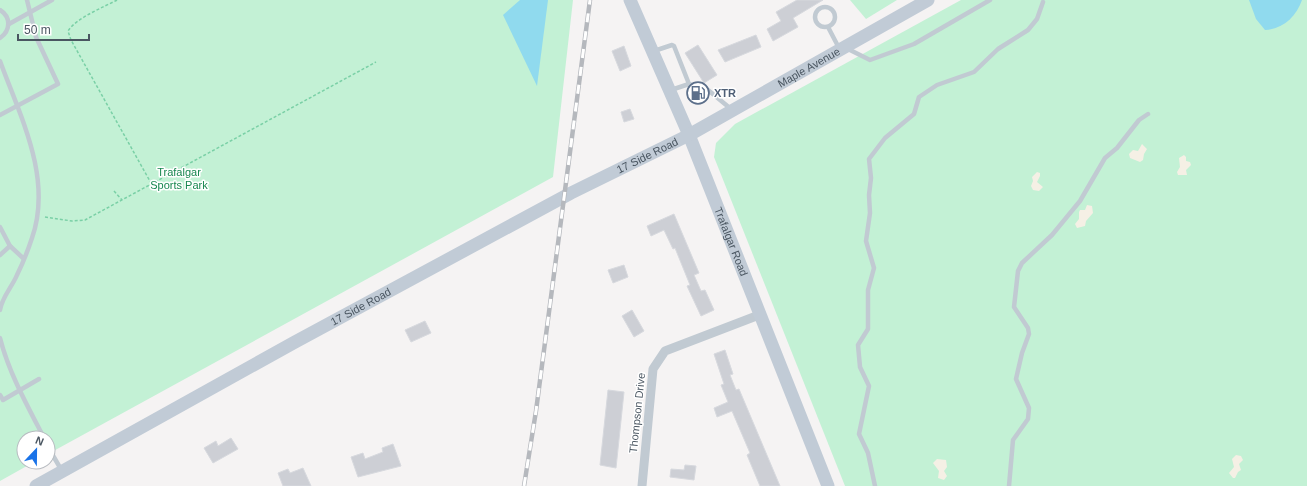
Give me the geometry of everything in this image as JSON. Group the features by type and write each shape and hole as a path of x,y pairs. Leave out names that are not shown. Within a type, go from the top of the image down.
{"main road":[{"name":"Trafalgar Road","path":"630,0 689,135 828,486"},
{"name":"Maple Avenue","path":"689,135 928,0"},
{"name":"17 Side Road","path":"36,486 294,342 571,193 689,135"}],"street":[{"name":"Thompson Drive","path":"642,486 653,370 665,351 759,315"}],"lane":[{"path":"0,115 58,84 36,37 27,0"},
{"path":"8,24 52,0"},
{"path":"828,27 842,48 870,60 914,44 990,0"},
{"path":"875,486 868,453 859,434 869,386 860,367 858,345 868,329 868,290 874,268 866,241 870,213 870,154 884,138 914,114 919,97 937,85 974,72 998,49 1028,30 1036,19 1043,2"},
{"path":"823,7 830,8 835,13 835,20 831,26 828,27 824,28 817,24 814,18 817,11 823,7"},
{"path":"0,10 7,16 8,24 6,33 0,38"},
{"path":"653,52 672,45 674,46 689,84"},
{"path":"0,61 31,145 36,168 38,201 37,216 32,236 17,275 0,310"},
{"path":"670,90 689,84 708,90 732,110"},
{"path":"1009,486 1013,440 1030,414 1029,408 1018,387 1016,379 1022,353 1029,334 1028,328 1014,307 1018,271 1022,263 1052,235 1080,201 1105,158 1117,148 1139,120 1148,114"},
{"path":"0,228 10,246 23,258"},
{"path":"0,255 10,246"},
{"path":"0,338 4,356 40,430"},
{"path":"0,395 3,400 39,379"},
{"path":"56,460 63,472"}],"path":[{"path":"117,0 79,21 68,31 71,40 151,183"},
{"path":"37,216 79,221 122,200 376,62"},
{"path":"114,191 122,200"}],"green space":[{"name":"Trafalgar Sports Park","path":"0,0 573,0 553,177 56,450 56,430 16,430 16,470 20,470 0,481"},
{"path":"850,0 897,0 866,19"},
{"path":"961,0 1307,0 1307,486 845,486 714,157 716,143 735,124"}],"sand":[{"path":"1142,144 1147,149 1143,160 1140,162 1130,158 1129,154 1133,150 1138,151"},
{"path":"1184,155 1186,157 1186,161 1190,162 1191,165 1186,170 1187,175 1178,175 1177,172 1180,167 1179,158"},
{"path":"1037,172 1040,173 1040,176 1037,182 1043,187 1039,191 1033,190 1031,186 1033,181 1032,177"},
{"path":"1087,205 1092,206 1093,213 1086,221 1085,226 1077,228 1075,224 1079,219 1079,212 1080,210 1085,210"},
{"path":"1236,455 1241,456 1243,460 1239,464 1241,470 1235,478 1233,478 1229,473 1234,467 1232,459"},
{"path":"937,459 946,460 947,467 944,471 947,476 944,480 938,478 939,471 933,463"}],"water":[{"path":"520,0 548,0 537,86 503,15"},
{"path":"1249,0 1302,0 1296,12 1288,21 1278,27 1265,30 1256,19"}],"building":[{"path":"797,0 823,0 793,18 798,27 773,41 767,29 781,21 776,12"},
{"path":"756,35 761,47 725,62 718,50"},
{"path":"698,45 717,75 704,83 685,53"},
{"path":"624,46 631,66 620,71 612,51"},
{"path":"630,109 634,119 624,122 621,112"},
{"path":"674,214 699,273 694,275 701,291 705,290 714,310 701,316 687,286 690,285 675,248 673,249 664,230 651,236 647,226"},
{"path":"624,265 628,277 613,283 608,270"},
{"path":"632,310 644,331 634,337 622,316"},
{"path":"425,321 431,333 411,342 405,330"},
{"path":"725,350 733,374 730,375 736,390 739,389 780,486 760,486 747,455 750,453 732,411 717,417 714,408 728,402 721,385 724,384 714,354"},
{"path":"608,390 624,392 616,468 600,465"},
{"path":"231,438 238,449 213,463 204,448 216,441 218,446"},
{"path":"393,444 401,466 358,477 351,457 363,453 365,459 383,452 382,448"},
{"path":"685,465 696,466 694,480 670,477 671,469 684,470"},
{"path":"303,468 311,486 283,486 278,473 288,469 290,473"}],"railway":[{"path":"524,486 536,411 590,0"}],"place":[{"name":"XTR","path":"698,93"}]}
